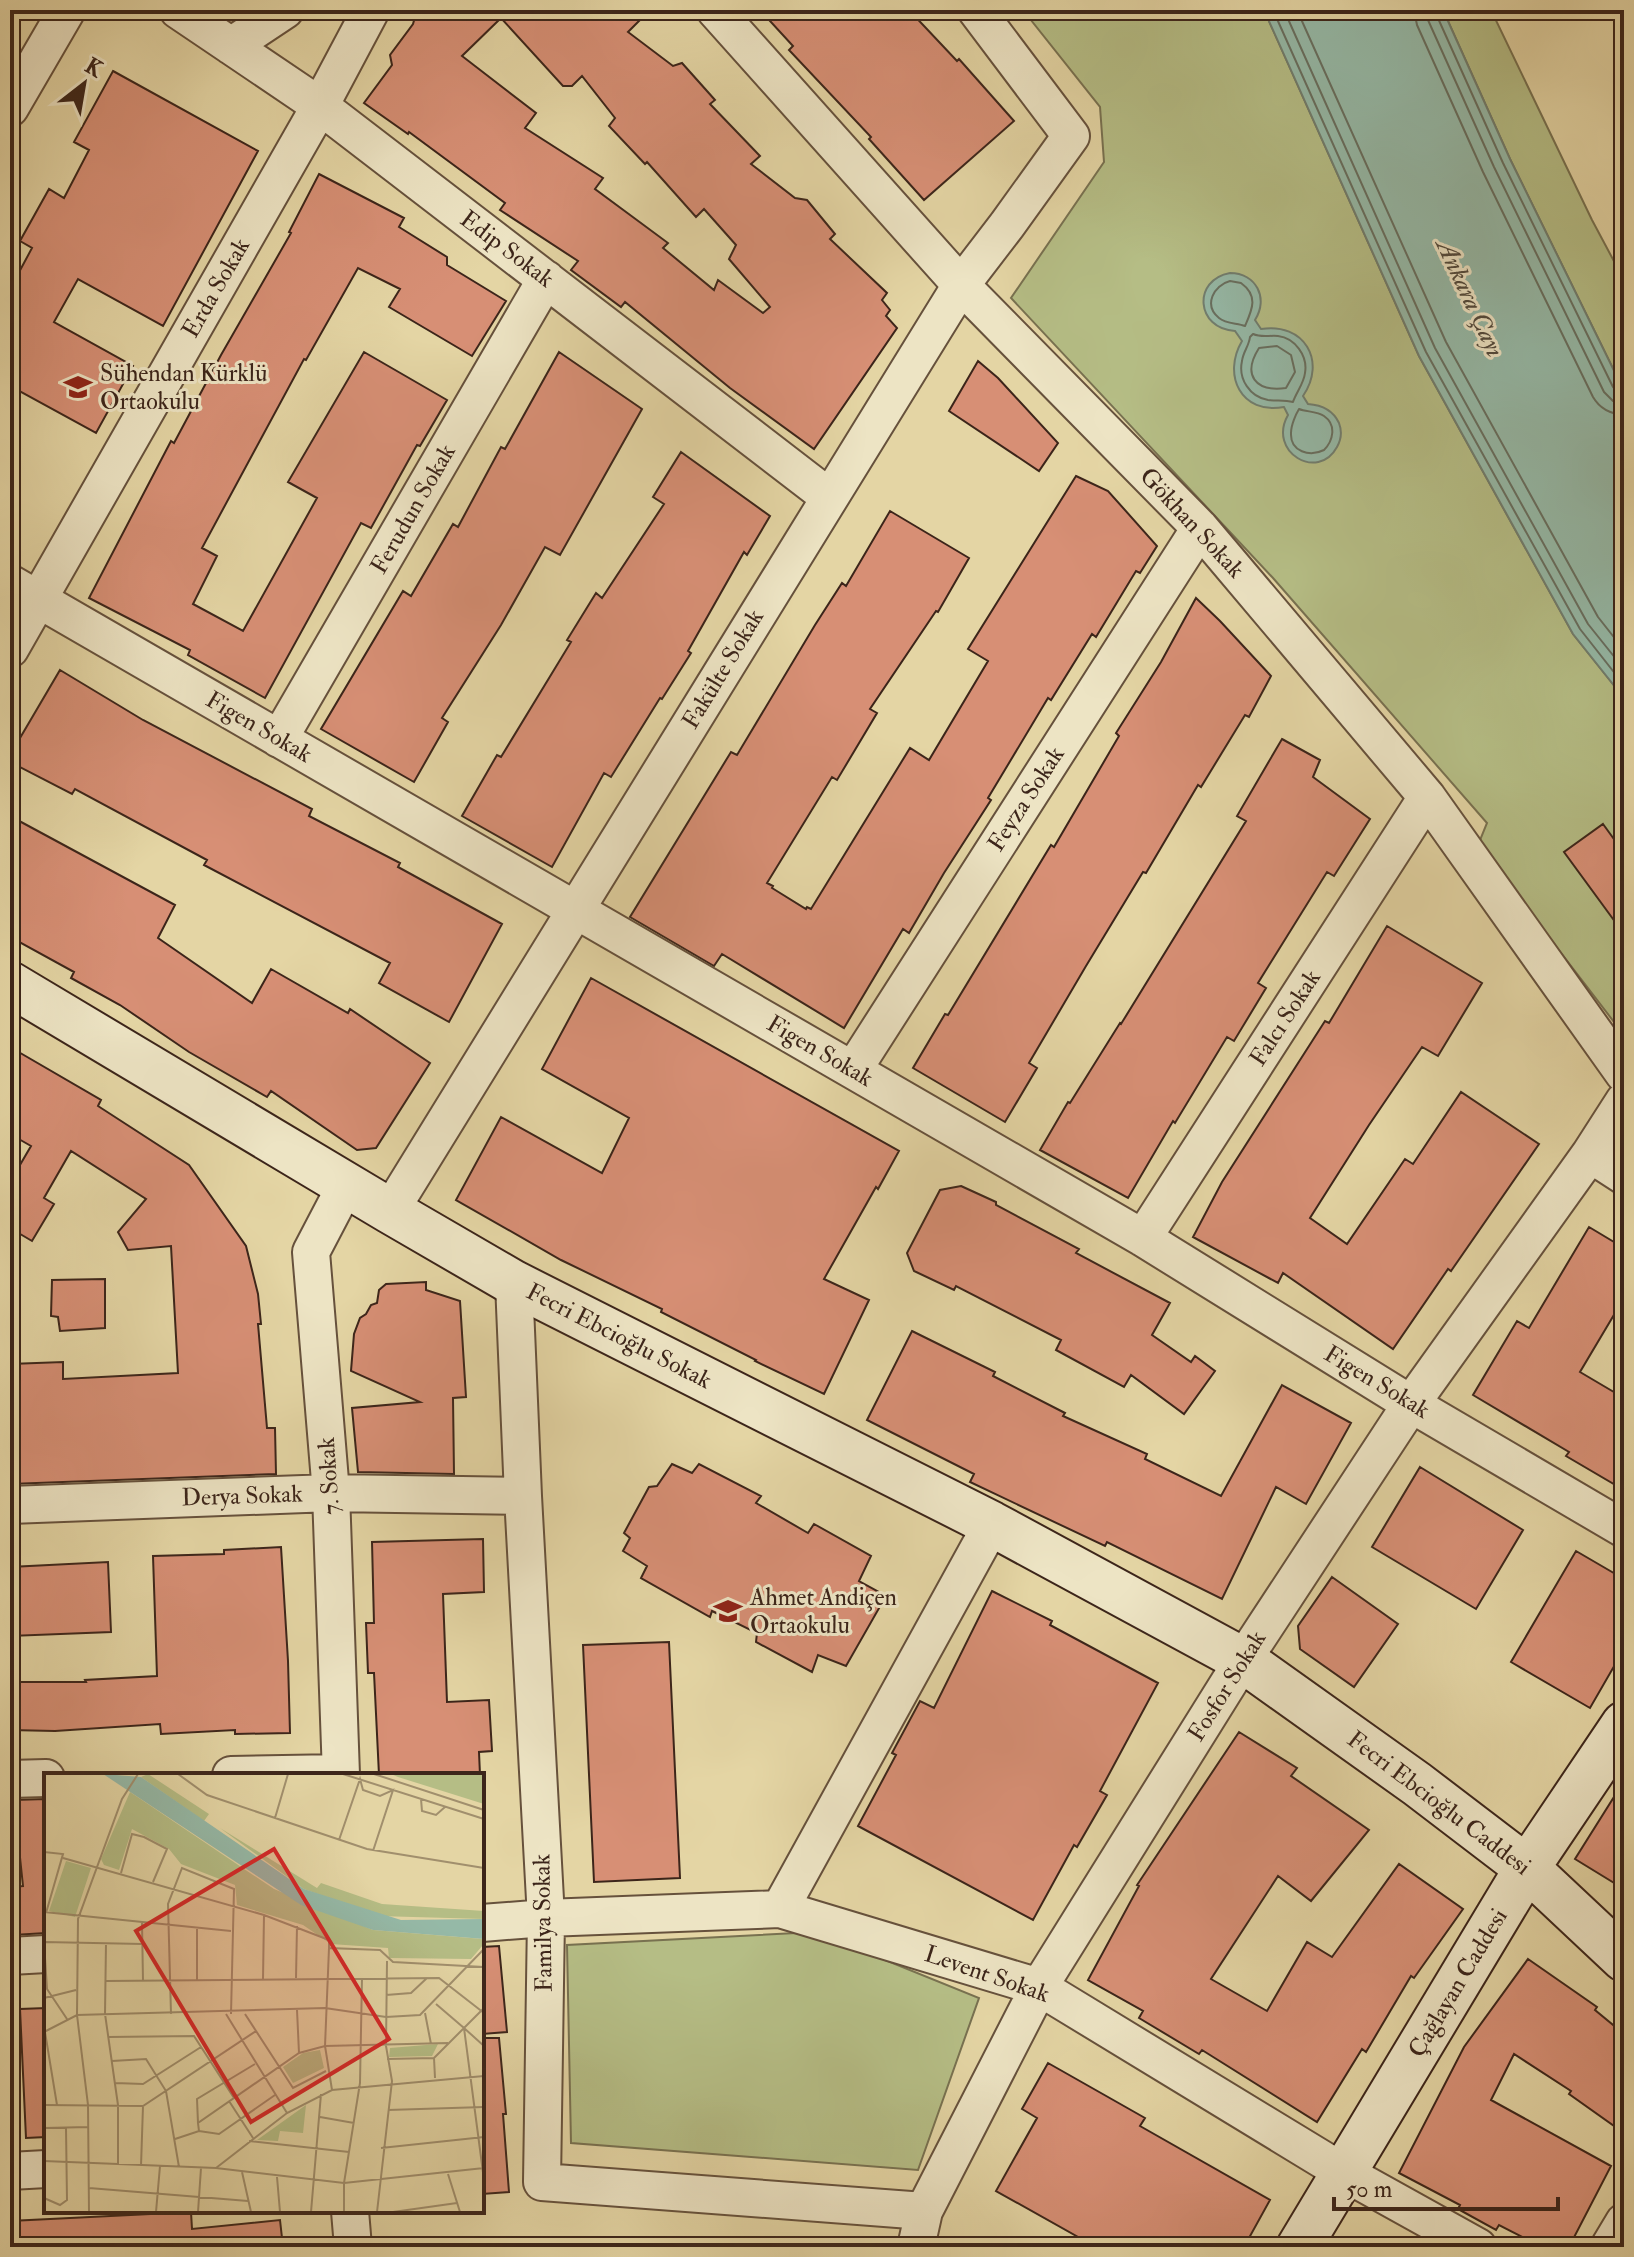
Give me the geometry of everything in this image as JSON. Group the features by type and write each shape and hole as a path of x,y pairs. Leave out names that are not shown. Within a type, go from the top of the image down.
{"street":[{"path":"10,108 67,10"},
{"name":"Edip Sokak","path":"178,10 320,106 829,497"},
{"path":"231,46 285,10"},
{"name":"Erda Sokak","path":"10,649 24,591 320,106 371,10"},
{"name":"Gökhan Sokak","path":"715,10 961,285 1200,528 1427,797 1624,1074"},
{"name":"Fakülte Sokak","path":"390,1211 961,285 1071,136 976,10"},
{"name":"Ferudun Sokak","path":"279,739 546,279"},
{"name":"Feyza Sokak","path":"853,1070 1200,528"},
{"name":"Figen Sokak","path":"24,591 1143,1238 1411,1404 1624,1529"},
{"name":"Falcı Sokak","path":"1143,1238 1427,797"},
{"name":"Fecri Ebcioğlu Sokak","path":"10,984 514,1283 992,1524 1243,1660"},
{"path":"1624,1101 1590,1154 1624,1176"},
{"name":"Fosfor Sokak","path":"916,2247 924,2211 1039,1987 1243,1660 1411,1404 1590,1154"},
{"name":"7. Sokak","path":"341,1773 331,1493 311,1252 346,1185"},
{"name":"Familya Sokak","path":"514,1283 546,1918 542,2182 924,2211"},
{"name":"Derya Sokak","path":"10,1505 331,1493 523,1496"},
{"path":"780,1909 992,1524"},
{"name":"Fecri Ebcioğlu Caddesi","path":"1243,1660 1417,1784 1527,1868 1624,1959"},
{"name":"Çağlayan Caddesi","path":"1299,2247 1527,1868 1624,1724"},
{"path":"10,1779 44,1778"},
{"name":"Levent Sokak","path":"484,1923 780,1909 1039,1987 1343,2172 1478,2247"},
{"path":"10,1956 44,1954"},
{"path":"10,2171 44,2169"},
{"path":"350,2213 353,2247"},
{"path":"1609,2247 1624,2222"}],"green space":[{"path":"1023,10 1264,10 1419,356 1573,634 1624,698 1624,1035 1478,845 1487,823 1273,578 1011,298 1104,162 1100,107"},
{"path":"1443,10 1491,10 1624,280 1624,391 1510,159"},
{"path":"816,1932 979,1998 918,2170 571,2143 567,1945"}],"water":[{"name":"Ankara Çayı","path":"1264,10 1443,10 1510,159 1624,391 1624,698 1573,634 1419,356"},
{"path":"1230,273 1247,277 1258,288 1261,303 1255,320 1261,329 1276,328 1289,332 1300,338 1307,347 1313,370 1303,396 1308,404 1330,412 1340,426 1337,447 1329,457 1318,462 1298,458 1289,451 1284,441 1283,428 1288,415 1284,407 1256,405 1239,390 1234,367 1242,341 1235,331 1212,322 1204,304 1209,285 1218,277"}],"building":[{"path":"420,10 650,10 628,32 673,66 682,63 715,100 710,104 760,156 751,164 795,198 807,200 835,234 830,239 887,293 882,300 890,310 886,316 897,328 814,449 730,388 625,302 621,307 571,270 578,261 500,210 505,203 364,103 392,65 390,55","holes":["501,18 563,86 572,86 582,76 615,118 609,126 645,164 647,162 696,217 704,209 736,245 729,259 770,307 763,313 718,280 714,290 663,248 668,243 595,189 603,178 525,128 536,113 462,56"]},
{"path":"760,10 909,10 957,61 959,59 1014,121 924,200 869,139 871,137 789,50 793,46"},
{"path":"113,71 258,151 163,326 78,279 54,322 133,366 96,433 10,386 10,289 32,248 20,241 49,189 64,198 89,150 74,142"},
{"path":"319,174 404,218 399,227 447,257 447,265 506,301 472,356 389,307 400,289 358,268 304,359 202,548 217,556 193,604 243,631 317,498 288,482 364,352 447,400 420,446 417,445 371,528 361,523 265,698 188,655 190,650 89,598 171,441 174,443 291,233"},
{"path":"559,352 642,409 560,555 545,547 501,625 442,718 448,722 414,782 321,729 403,591 411,596 453,524 458,527 501,447 505,449"},
{"path":"978,361 998,378 1058,443 1039,471 949,411"},
{"path":"681,452 770,516 747,555 744,552 688,651 691,653 662,699 611,777 604,773 552,867 462,816 497,755 501,757 571,642 567,640 596,593 602,598 664,504 653,497"},
{"path":"1076,476 1108,491 1157,546 1140,573 1136,571 1096,637 1092,634 1051,700 1048,698 988,798 991,800 909,933 903,929 844,1028 722,954 714,966 630,917 731,752 737,755 815,625 842,583 846,586 890,511 969,558 938,612 870,709 877,713 837,780 832,777 767,883 806,909 811,909 910,748 929,760 988,661 968,649"},
{"path":"1196,598 1271,676 1249,717 1245,715 1201,787 1198,785 1086,966 1029,1063 1037,1068 1005,1122 913,1068 1051,845 1054,847 1119,736 1116,733 1161,662"},
{"path":"60,670 143,720 312,809 309,816 400,863 398,867 502,924 449,1022 379,983 390,963 204,865 207,860 75,789 72,794 10,762 10,755"},
{"path":"1282,739 1320,760 1313,777 1370,819 1334,876 1327,872 1258,983 1266,988 1234,1041 1227,1037 1128,1198 1040,1150 1246,821 1237,816"},
{"path":"10,816 175,905 158,938 252,1003 271,969 348,1013 350,1009 430,1063 376,1148 357,1150 271,1091 267,1097 189,1052 120,1005 71,978 74,972 10,937"},
{"path":"1603,824 1624,853 1624,934 1564,852"},
{"path":"1387,926 1482,983 1438,1056 1422,1047 1310,1218 1347,1244 1405,1159 1413,1164 1461,1092 1539,1144 1393,1349 1283,1273 1278,1283 1193,1237 1222,1182 1325,1021 1329,1023"},
{"path":"591,978 899,1151 824,1279 869,1300 824,1394 561,1260 456,1200 501,1117 602,1173 629,1118 542,1069"},
{"path":"10,1047 101,1100 98,1106 189,1165 246,1246 258,1294 267,1428 275,1428 276,1474 10,1484 10,1364 63,1362 63,1379 178,1373 171,1246 128,1250 118,1232 146,1199 71,1151 44,1198 54,1204 32,1241 10,1228 10,1182 31,1146 10,1134"},
{"path":"961,1186 996,1202 996,1205 1079,1249 1076,1253 1170,1303 1152,1335 1191,1362 1195,1356 1215,1371 1184,1414 1131,1375 1124,1387 1056,1350 1061,1340 956,1286 954,1290 914,1271 907,1253 940,1190"},
{"path":"1589,1227 1624,1248 1624,1298 1580,1372 1624,1398 1624,1490 1566,1456 1569,1452 1473,1395 1517,1321 1529,1328"},
{"path":"105,1279 105,1328 60,1331 58,1317 51,1316 52,1280"},
{"path":"426,1282 426,1290 460,1301 466,1397 453,1398 454,1474 358,1472 352,1408 420,1402 351,1371 354,1334 360,1318 371,1305 377,1303 379,1290 386,1284"},
{"path":"912,1331 995,1372 993,1376 1065,1413 1063,1416 1147,1454 1145,1459 1221,1496 1282,1385 1351,1423 1306,1504 1276,1487 1222,1599 1107,1542 1105,1546 970,1482 974,1474 867,1420"},
{"path":"672,1464 692,1473 699,1464 761,1496 756,1503 808,1533 814,1524 871,1556 859,1581 886,1596 846,1666 818,1655 812,1672 756,1642 757,1633 712,1611 710,1617 641,1578 647,1566 623,1551 630,1538 624,1533 649,1487 657,1486"},
{"path":"1420,1467 1523,1530 1476,1609 1372,1547"},
{"path":"483,1539 484,1592 443,1594 447,1702 489,1700 492,1751 479,1752 480,1773 379,1773 374,1673 368,1673 366,1623 374,1623 372,1542"},
{"path":"281,1547 290,1733 235,1734 235,1730 161,1734 160,1724 55,1731 10,1730 10,1682 86,1682 157,1676 153,1556 224,1554 224,1550"},
{"path":"1576,1551 1624,1579 1624,1649 1590,1708 1511,1662"},
{"path":"108,1562 111,1632 10,1636 10,1567"},
{"path":"1332,1577 1398,1624 1354,1687 1300,1649 1298,1626"},
{"path":"992,1591 1052,1621 1050,1625 1158,1683 1100,1791 1107,1795 1077,1847 1074,1845 1033,1920 858,1826 896,1755 892,1753 920,1701 934,1708"},
{"path":"669,1642 680,1878 594,1882 583,1645"},
{"path":"1239,1732 1297,1768 1291,1776 1369,1830 1311,1901 1278,1876 1211,1979 1267,2011 1307,1942 1332,1957 1399,1864 1463,1909 1414,1978 1411,1976 1366,2052 1362,2049 1317,2122 1202,2050 1199,2054 1139,2018 1143,2011 1088,1980 1137,1885"},
{"path":"1624,1781 1624,1889 1575,1859"},
{"path":"44,1799 44,1933 13,1935 10,1887 23,1886 14,1800"},
{"path":"499,1946 507,2032 484,2034 484,1947"},
{"path":"1528,1959 1597,2007 1595,2010 1624,2034 1624,2133 1569,2094 1571,2091 1514,2054 1491,2100 1611,2166 1569,2247 1542,2247 1499,2225 1496,2230 1458,2209 1460,2205 1399,2173 1464,2047"},
{"path":"44,2008 44,2137 26,2138 20,2009"},
{"path":"484,2038 499,2038 509,2192 484,2194"},
{"path":"1048,2063 1145,2118 1140,2126 1270,2200 1244,2247 1096,2247 996,2191 1037,2118 1022,2109"},
{"path":"191,2213 192,2229 280,2220 283,2247 10,2247 10,2221"}],"place":[{"name":"Sühendan Kürklü Ortaokulu","path":"78,387"},
{"name":"Ahmet Andiçen Ortaokulu","path":"728,1611"}]}
